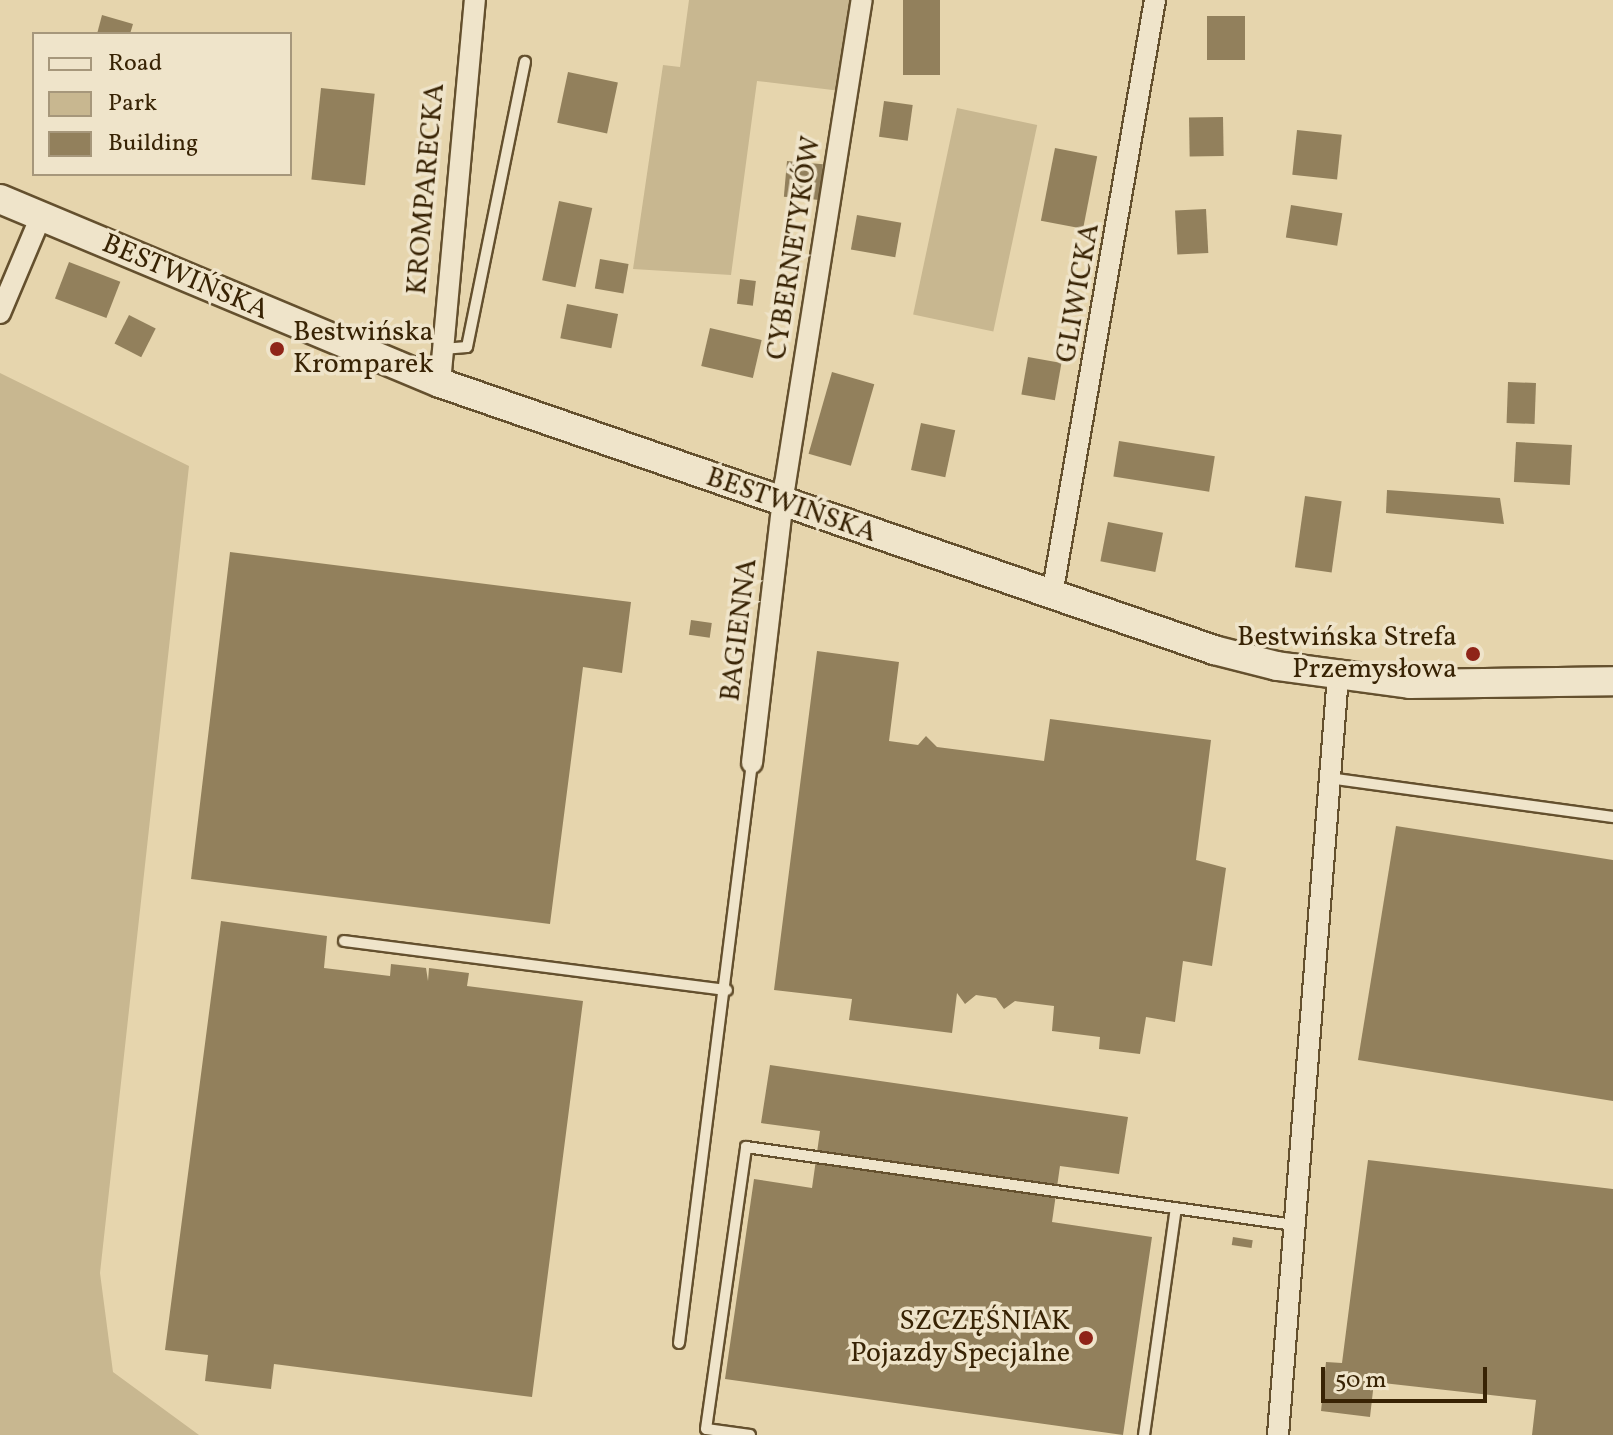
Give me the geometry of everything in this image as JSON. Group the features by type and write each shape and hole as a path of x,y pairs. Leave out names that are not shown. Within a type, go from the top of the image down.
{"street":[{"name":"KROMPARECKA","path":"440,383 475,0"},
{"name":"CYBERNETYKÓW","path":"784,504 862,0"},
{"name":"GLIWICKA","path":"1052,595 1155,0"},
{"name":"BESTWIŃSKA","path":"0,199 440,383 1214,650 1338,676 1458,685 1613,681"},
{"path":"0,313 41,216"},
{"name":"BAGIENNA","path":"752,763 784,504"},
{"path":"1278,1435 1326,777 1338,676"}],"lane":[{"path":"443,349 467,347 525,62"},
{"path":"679,1343 727,990 752,763"},
{"path":"1326,777 1613,817"},
{"path":"344,941 727,990"},
{"path":"750,1435 706,1429 746,1147 1294,1225"},
{"path":"1144,1435 1176,1208"}],"green space":[{"path":"689,0 854,0 841,91 757,81 731,275 633,269 663,65 680,67"},
{"path":"957,108 1037,125 993,331 913,314"},
{"path":"0,373 189,466 100,1273 113,1372 199,1435 0,1435"}],"building":[{"path":"903,0 940,0 940,75 903,75"},
{"path":"102,15 133,24 131,32 98,32"},
{"path":"1207,16 1245,16 1245,60 1207,60"},
{"path":"568,72 618,83 607,133 557,123"},
{"path":"321,88 375,94 365,185 311,179"},
{"path":"884,101 913,105 908,141 879,137"},
{"path":"1223,117 1224,156 1190,157 1189,118"},
{"path":"1297,130 1342,135 1337,179 1292,175"},
{"path":"1055,148 1097,156 1083,229 1041,221"},
{"path":"787,161 823,164 820,200 784,197"},
{"path":"559,201 592,208 575,287 542,280"},
{"path":"1291,205 1342,213 1337,246 1286,238"},
{"path":"1206,209 1208,253 1177,255 1175,211"},
{"path":"857,215 901,223 895,257 851,249"},
{"path":"600,259 629,264 623,294 595,289"},
{"path":"69,262 120,282 106,318 55,298"},
{"path":"740,279 756,281 753,306 737,304"},
{"path":"567,304 618,314 611,348 560,338"},
{"path":"129,315 156,329 141,357 114,344"},
{"path":"710,328 762,340 753,378 701,366"},
{"path":"1028,357 1061,363 1055,400 1021,394"},
{"path":"832,372 874,384 851,466 809,454"},
{"path":"1508,382 1536,383 1535,424 1507,423"},
{"path":"921,423 955,430 945,477 911,470"},
{"path":"1119,441 1215,456 1209,492 1113,477"},
{"path":"1516,442 1572,445 1570,485 1514,482"},
{"path":"1387,490 1500,498 1504,524 1386,513"},
{"path":"1305,496 1342,501 1332,572 1295,567"},
{"path":"1108,522 1163,533 1155,572 1100,561"},
{"path":"230,552 631,602 622,673 583,667 550,924 191,879"},
{"path":"691,620 712,623 710,638 689,635"},
{"path":"817,651 899,662 889,741 918,745 926,736 937,747 1044,761 1050,719 1211,740 1196,860 1226,868 1212,966 1183,961 1175,1022 1146,1017 1140,1054 1099,1049 1100,1037 1052,1031 1054,1006 1015,1001 1004,1009 996,998 976,995 965,1004 957,993 952,1033 849,1020 852,999 774,990"},
{"path":"1396,826 1613,860 1613,1101 1358,1060"},
{"path":"221,921 327,936 324,968 390,976 391,964 426,968 428,981 429,968 469,973 467,986 583,1001 532,1397 274,1364 271,1389 205,1381 208,1355 165,1350"},
{"path":"770,1065 1128,1117 1119,1174 1060,1166 1052,1222 1152,1237 1123,1435 725,1379 754,1179 812,1188 820,1131 761,1123"},
{"path":"1368,1160 1613,1189 1613,1435 1532,1435 1536,1400 1374,1382 1370,1417 1321,1411 1326,1362 1342,1363"},
{"path":"1233,1237 1253,1240 1252,1248 1232,1245"}],"place":[{"name":"Bestwińska Kromparek","path":"277,349"},
{"name":"Bestwińska Strefa Przemysłowa","path":"1473,654"},
{"name":"SZCZĘŚNIAK Pojazdy Specjalne","path":"1086,1338"}]}
